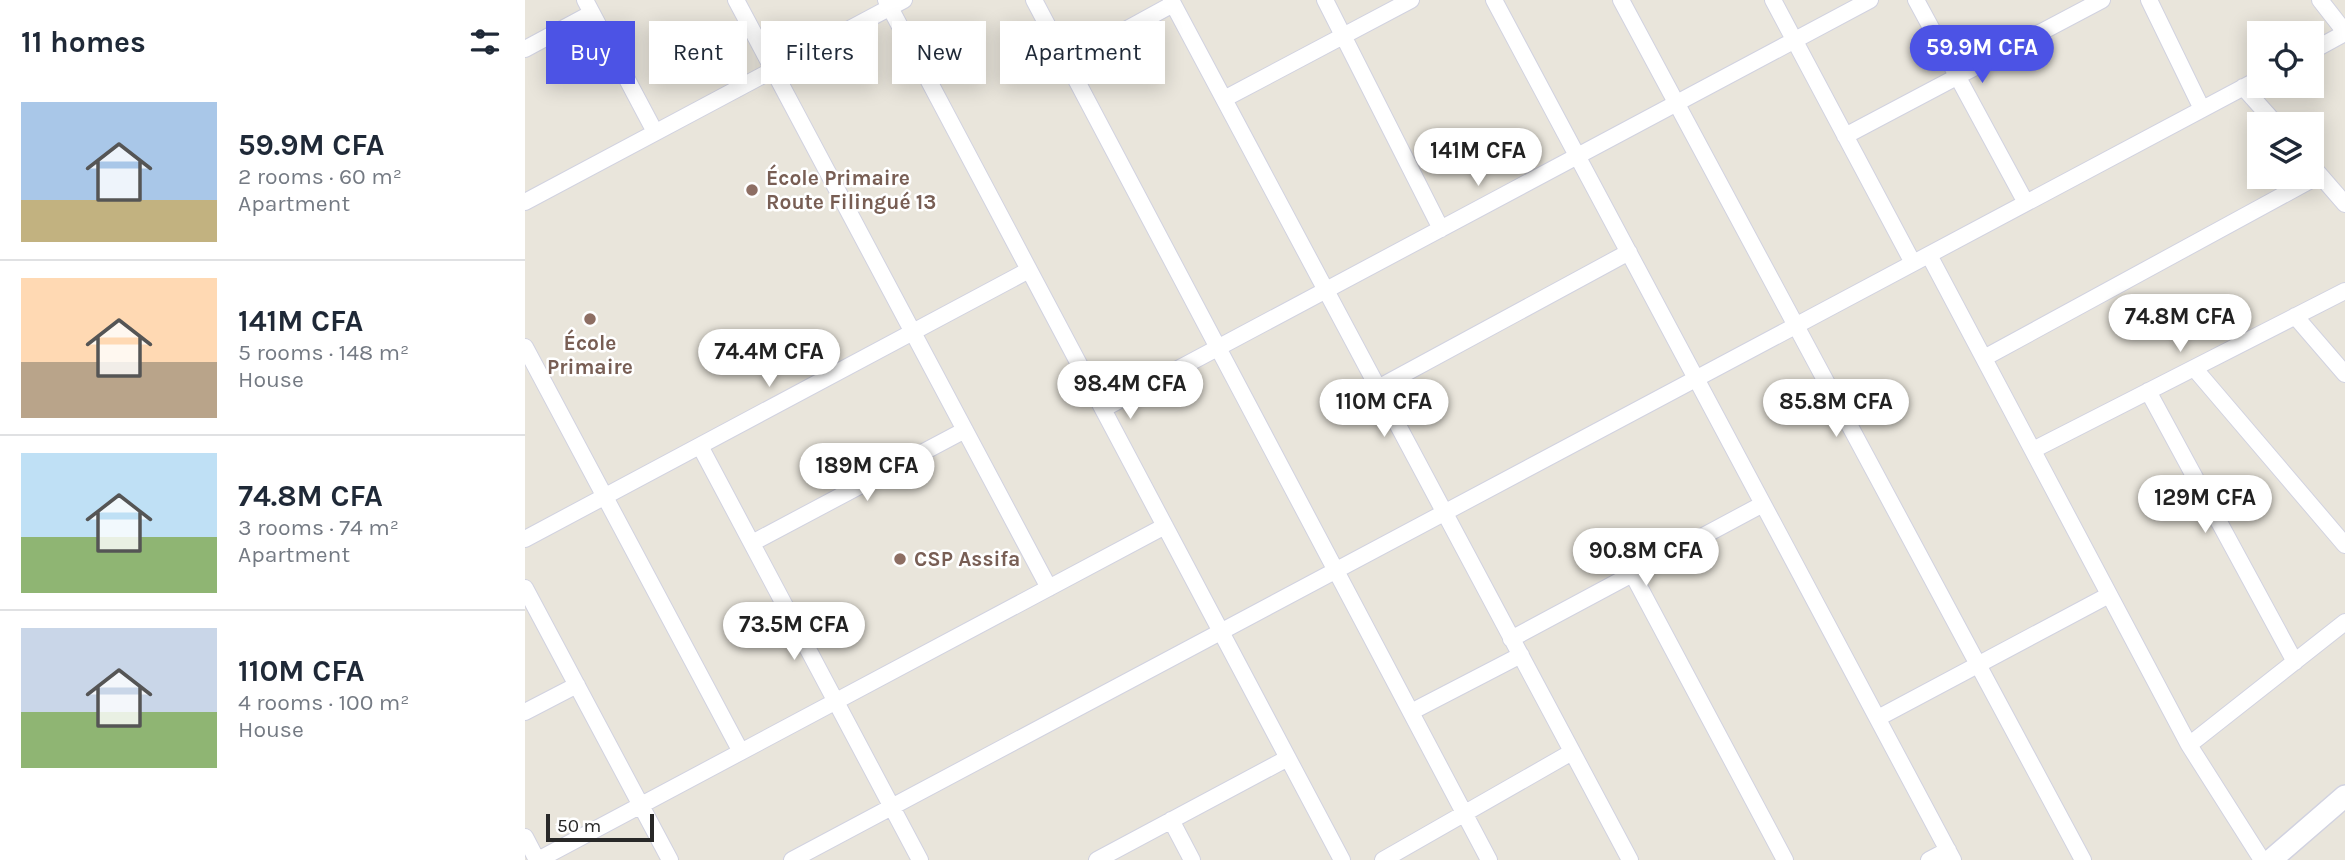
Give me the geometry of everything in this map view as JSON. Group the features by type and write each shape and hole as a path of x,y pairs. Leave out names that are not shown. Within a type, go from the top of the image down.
{"street":[{"path":"736,0 761,47"},
{"path":"1034,0 1045,21"},
{"path":"1325,0 1441,229"},
{"path":"1224,99 1411,0"},
{"path":"1494,0 1951,855 1929,860"},
{"path":"1621,0 2083,860"},
{"path":"1773,0 1913,263"},
{"path":"1103,409 1870,0"},
{"path":"1916,0 2026,203"},
{"path":"1845,136 2102,0"},
{"path":"2148,0 2202,110"},
{"path":"2320,0 2345,32 2324,44"},
{"path":"859,21 893,2 1030,270 1342,860"},
{"path":"1139,21 1172,2 1630,860"},
{"path":"525,49 589,7 655,132"},
{"path":"525,202 761,76"},
{"path":"780,84 1049,588"},
{"path":"1079,84 1489,860"},
{"path":"792,860 2247,85"},
{"path":"2243,87 2265,112"},
{"path":"2324,180 2345,204"},
{"path":"1984,358 2284,189"},
{"path":"1378,388 1629,252"},
{"path":"1929,255 2189,745 2262,860"},
{"path":"525,539 1030,270"},
{"path":"2033,450 2345,291"},
{"path":"2295,316 2345,374"},
{"path":"525,347 741,752"},
{"path":"2194,368 2345,545"},
{"path":"2148,391 2295,662"},
{"path":"752,543 965,430"},
{"path":"700,446 921,860"},
{"path":"1511,639 1763,504"},
{"path":"525,837 538,860 1165,526"},
{"path":"1633,575 1785,860"},
{"path":"525,588 670,860"},
{"path":"1878,718 2109,595"},
{"path":"2189,745 2345,622"},
{"path":"1411,712 1521,655"},
{"path":"525,712 577,685"},
{"path":"1383,860 1572,752"},
{"path":"1097,860 1288,758"},
{"path":"2271,860 2345,796"},
{"path":"1171,820 1192,860"}],"place":[{"name":"École Primaire Route Filingué 13","path":"752,190"},
{"name":"École Primaire","path":"590,319"},
{"name":"CSP Assifa","path":"900,559"}]}
